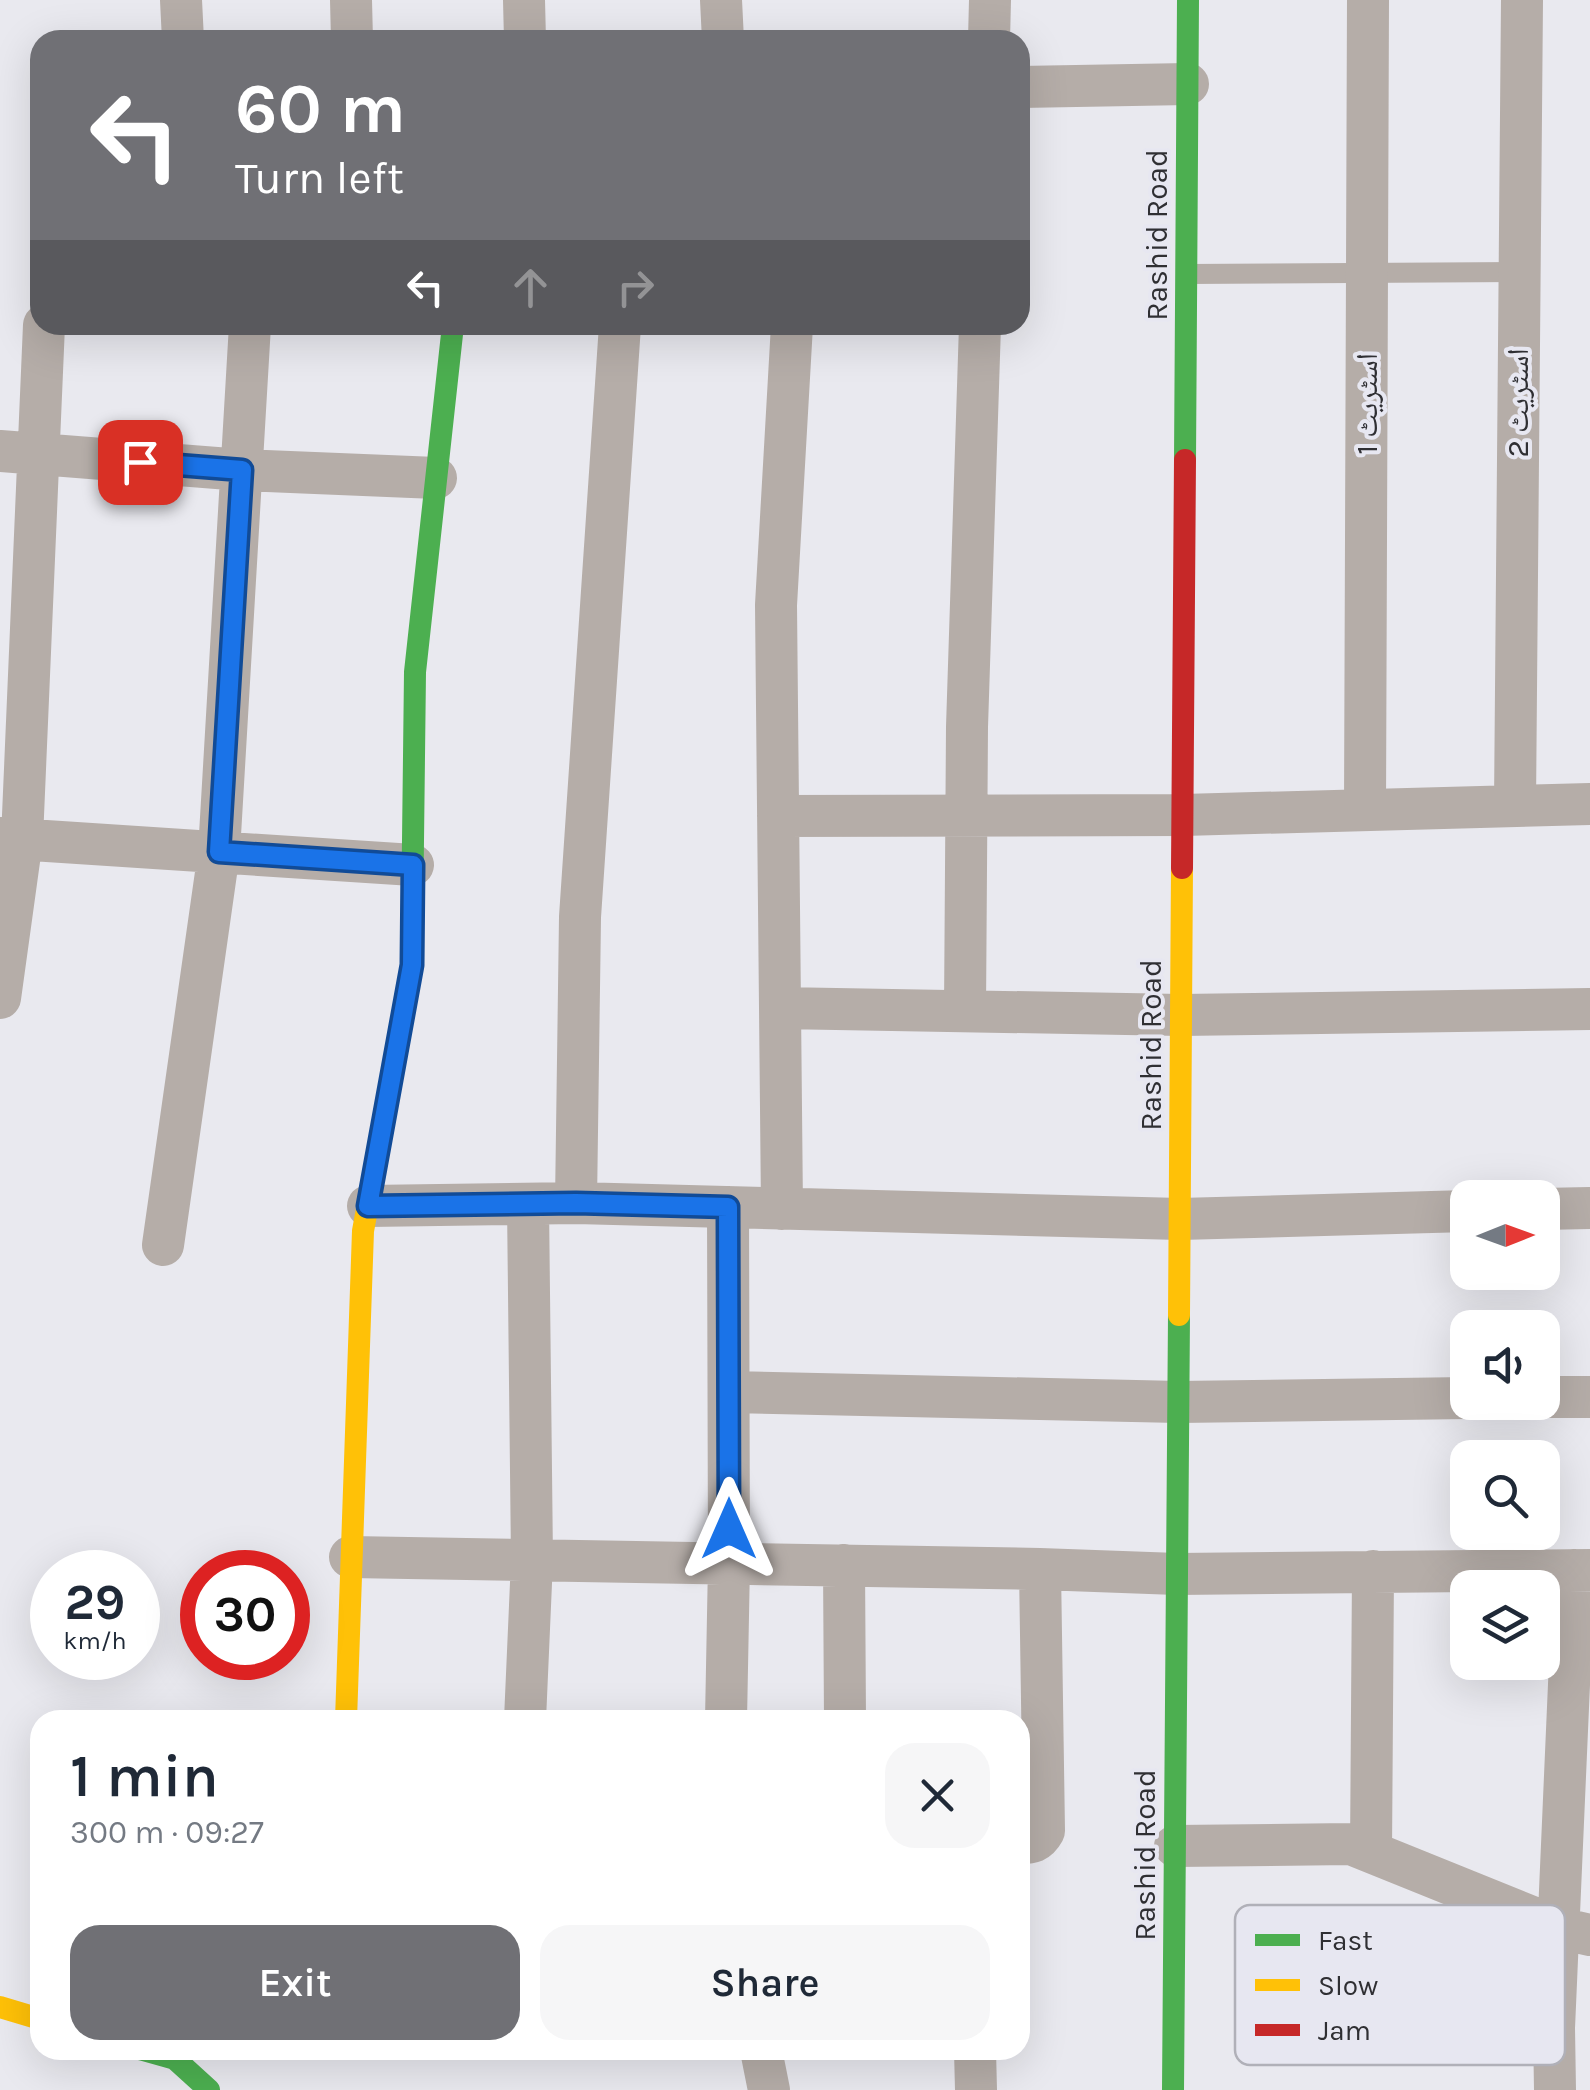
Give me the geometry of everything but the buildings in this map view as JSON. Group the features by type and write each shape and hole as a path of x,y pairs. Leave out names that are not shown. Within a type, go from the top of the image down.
{"main road":[{"name":"Rashid Road","path":"1173,2090 1188,0"},
{"path":"346,1710 363,1230 412,965 415,672 452,335"},
{"path":"0,2007 30,2016"},
{"path":"175,2060 209,2090"}],"street":[{"path":"181,0 182,30"},
{"path":"350,0 352,30"},
{"path":"524,0 525,30"},
{"path":"721,0 722,30"},
{"path":"989,30 990,0"},
{"name":"اسٹریٹ 1","path":"1365,808 1368,0"},
{"name":"اسٹریٹ 2","path":"1516,805 1522,0"},
{"path":"1030,87 1188,84"},
{"path":"0,998 11,838 18,452 42,335"},
{"path":"162,1245 219,852 249,335"},
{"path":"576,1203 580,917 619,335"},
{"path":"782,1209 776,605 791,335"},
{"path":"966,1011 970,597 980,335"},
{"path":"18,452 242,470 436,478"},
{"path":"778,816 1183,815 1590,804"},
{"path":"11,838 413,865"},
{"path":"780,1008 1181,1015 1590,1009"},
{"path":"368,1206 576,1203 1180,1218 1450,1211"},
{"path":"525,1710 532,1560 528,1204"},
{"path":"726,1710 730,1563 728,1207"},
{"path":"1560,1209 1590,1208"},
{"path":"729,1392 1178,1402 1450,1398"},
{"path":"1560,1397 1590,1396"},
{"path":"350,1558 1176,1574 1582,1570 1574,1931 1565,1975"},
{"path":"844,1565 844,1710"},
{"path":"1030,1843 1040,1839 1044,1831 1040,1569"},
{"path":"1370,1852 1373,1570"},
{"path":"1175,1846 1351,1844 1507,1905"},
{"path":"763,2060 769,2090"},
{"path":"974,2060 976,2090"}],"lane":[{"path":"1187,274 1520,272"}],"traffic: fast":[{"path":"1185,460 1188,0"},
{"path":"412,925 415,672 452,335"},
{"path":"1173,2090 1179,1315"},
{"path":"176,2060 209,2090"}],"traffic: slow":[{"path":"1179,1315 1182,868"},
{"path":"346,1710 363,1231 412,965 412,925"},
{"path":"0,2007 30,2016"}],"traffic: jam":[{"path":"1182,868 1185,460"}],"route":[{"path":"140,462 242,470 219,852 413,865 412,965 368,1206 576,1203 728,1207 729,1529"}]}
